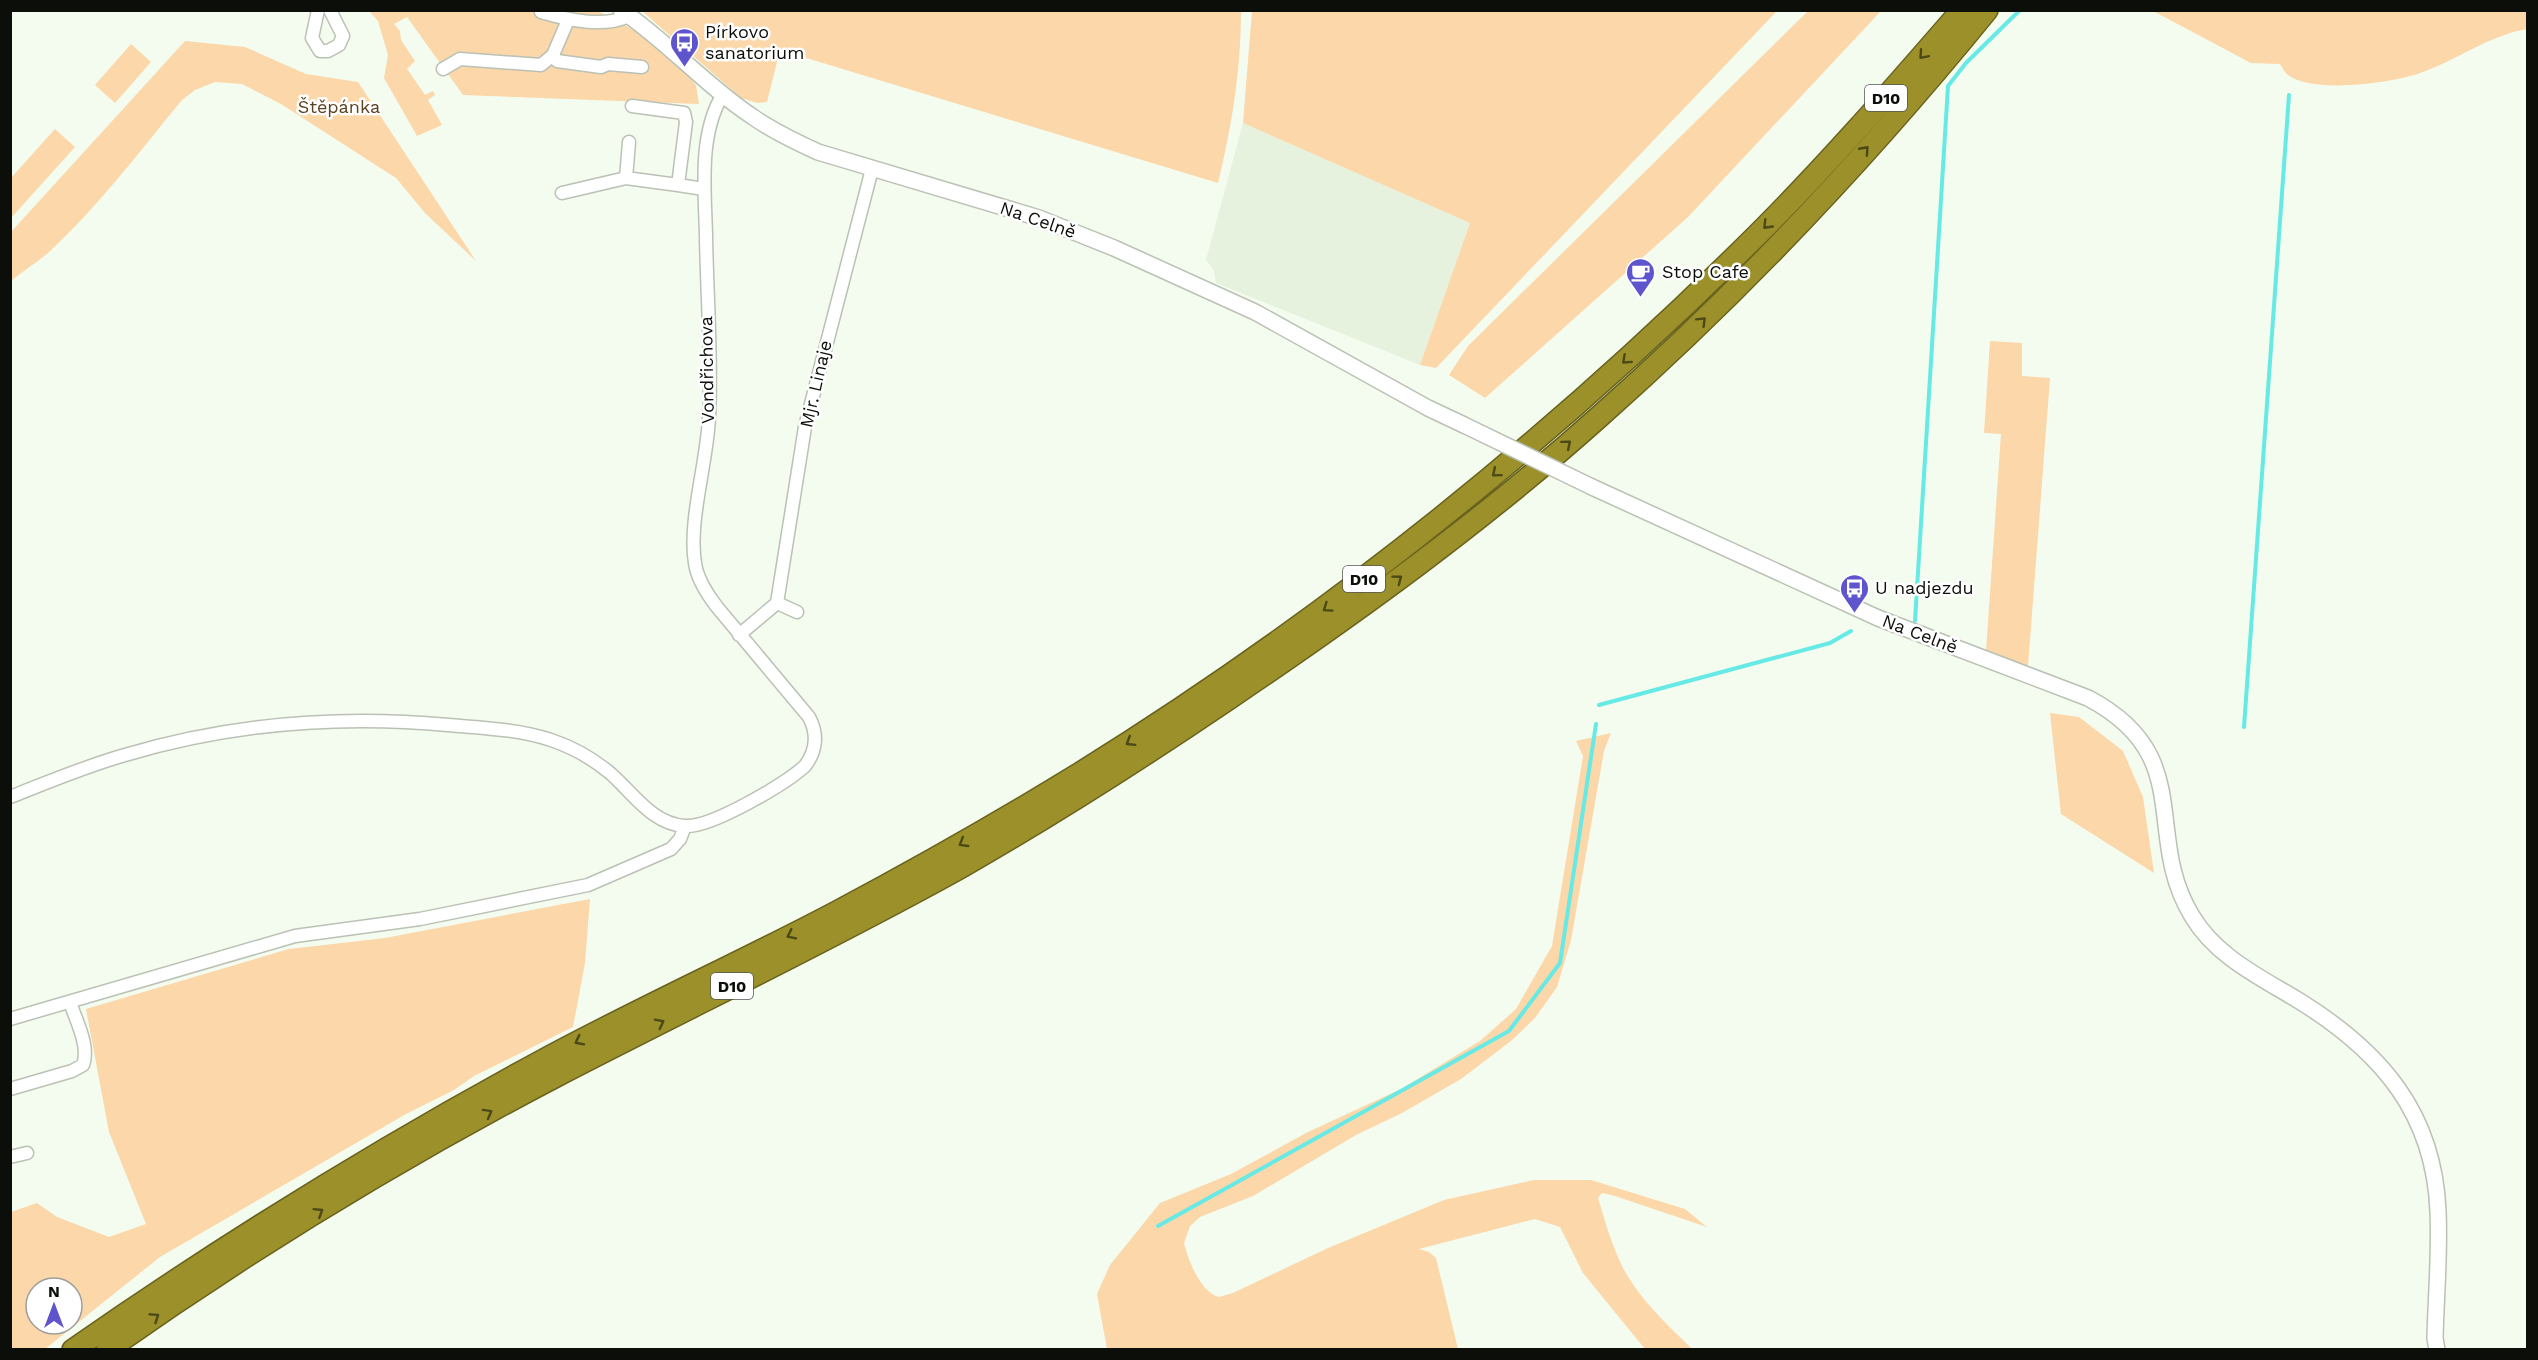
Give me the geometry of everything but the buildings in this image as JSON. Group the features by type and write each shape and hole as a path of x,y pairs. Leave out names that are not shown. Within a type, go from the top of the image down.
{"highway":[{"name":"D10","path":"73,1350 217,1253 407,1137 543,1060 832,914 1018,810 1179,711 1339,599 1541,436 1651,338 1808,183 1962,10"},
{"name":"D10","path":"107,1350 225,1270 414,1153 552,1078 842,931 963,865 1087,791 1352,614 1485,513 1598,418 1677,346 1826,193 1987,10"}],"street":[{"path":"318,10 312,38 320,51 328,51 339,45 343,36 330,10"},
{"path":"541,12 568,20 618,21 625,13"},
{"name":"Na Celně","path":"625,13 754,118 796,142 818,152 872,169 1039,218 1124,253 1255,312 1428,408 1592,487 1878,618 2088,698 2119,716 2137,734 2154,763 2162,789 2177,883 2185,904 2200,929 2228,956 2332,1021 2360,1044 2387,1071 2418,1121 2434,1174 2439,1212 2435,1338 2437,1350"},
{"path":"444,69 460,59 542,65 553,55 568,20"},
{"path":"553,55 557,61 601,67 608,64 642,67"},
{"name":"Vondřichova","path":"686,826 703,825 719,819 800,771 809,760 814,747 815,732 809,717 708,595 695,565 693,549 709,418 704,189 708,134 723,94"},
{"path":"632,106 678,110 684,113 686,122 678,184"},
{"path":"626,178 629,142"},
{"name":"Mjr. Linaje","path":"777,603 805,427 872,169"},
{"path":"562,193 626,178 704,189"},
{"path":"739,635 777,603 797,612"},
{"path":"10,797 126,754 210,735 326,722 426,723 526,734 554,741 595,762 658,818 686,826 680,839 671,849 622,873 588,885 420,920 295,936 10,1019"},
{"path":"10,1089 72,1071 83,1065 86,1057 85,1047 70,1002"},
{"path":"10,1157 27,1153"}],"shaded area":[{"path":"1243,123 1470,223 1420,365 1216,283 1214,271 1206,260"}],"green space":[{"path":"1252,10 1777,11 1436,368 1420,365 1470,223 1243,123"},
{"path":"369,11 598,11 636,31 678,65 696,85 699,104 463,95 407,17 394,24 400,31 401,40 415,61 407,69 425,95 433,91 435,95 428,100 442,125 417,136 384,78 388,55 378,21"},
{"path":"642,11 1241,11 1235,97 1218,183 780,50 767,102 757,103 741,98"},
{"path":"1808,11 1881,11 1688,217 1485,398 1449,375 1468,346"},
{"path":"2153,11 2527,11 2527,29 2499,37 2434,68 2408,77 2373,83 2333,85 2299,81 2287,74 2280,64 2251,63"},
{"name":"Štěpánka","path":"185,41 245,47 306,74 358,82 476,261 425,213 396,178 281,104 242,84 215,82 195,90 182,100 84,217 48,253 11,281 11,232"},
{"path":"131,44 151,62 115,103 95,85"},
{"path":"55,129 75,147 11,218 11,178"},
{"path":"1990,341 2022,343 2022,376 2050,378 2028,666 1986,651 2001,434 1984,433"},
{"path":"2050,713 2079,717 2123,751 2143,797 2154,873 2061,814"},
{"path":"1611,733 1604,751 1571,940 1557,987 1535,1018 1511,1041 1461,1079 1402,1113 1356,1135 1253,1196 1200,1217 1190,1226 1184,1243 1192,1267 1201,1283 1212,1294 1219,1297 1233,1293 1328,1248 1444,1200 1534,1180 1591,1180 1685,1209 1707,1227 1615,1196 1602,1193 1598,1198 1615,1251 1630,1280 1654,1311 1692,1349 1645,1349 1583,1273 1560,1227 1535,1219 1419,1249 1429,1252 1436,1258 1458,1349 1107,1349 1097,1294 1110,1265 1160,1203 1231,1174 1308,1132 1401,1089 1480,1041 1516,1009 1552,946 1583,756 1576,741"},
{"path":"590,899 585,963 573,1027 474,1076 454,1090 406,1114 160,1257 84,1318 84,1276 24,1276 24,1336 61,1336 45,1349 11,1349 11,1212 37,1203 57,1217 109,1237 146,1224 109,1132 86,1009 289,949 385,938"}],"waterway":[{"path":"1915,621 1948,86 1966,63 2020,10"},
{"path":"2244,727 2289,95"},
{"path":"1599,705 1830,643 1851,631"},
{"path":"1158,1226 1509,1031 1560,963 1596,724"}],"place":[{"name":"Pírkovo sanatorium","path":"684,68"},
{"name":"Stop Cafe","path":"1641,298"},
{"name":"U nadjezdu","path":"1854,614"}]}
